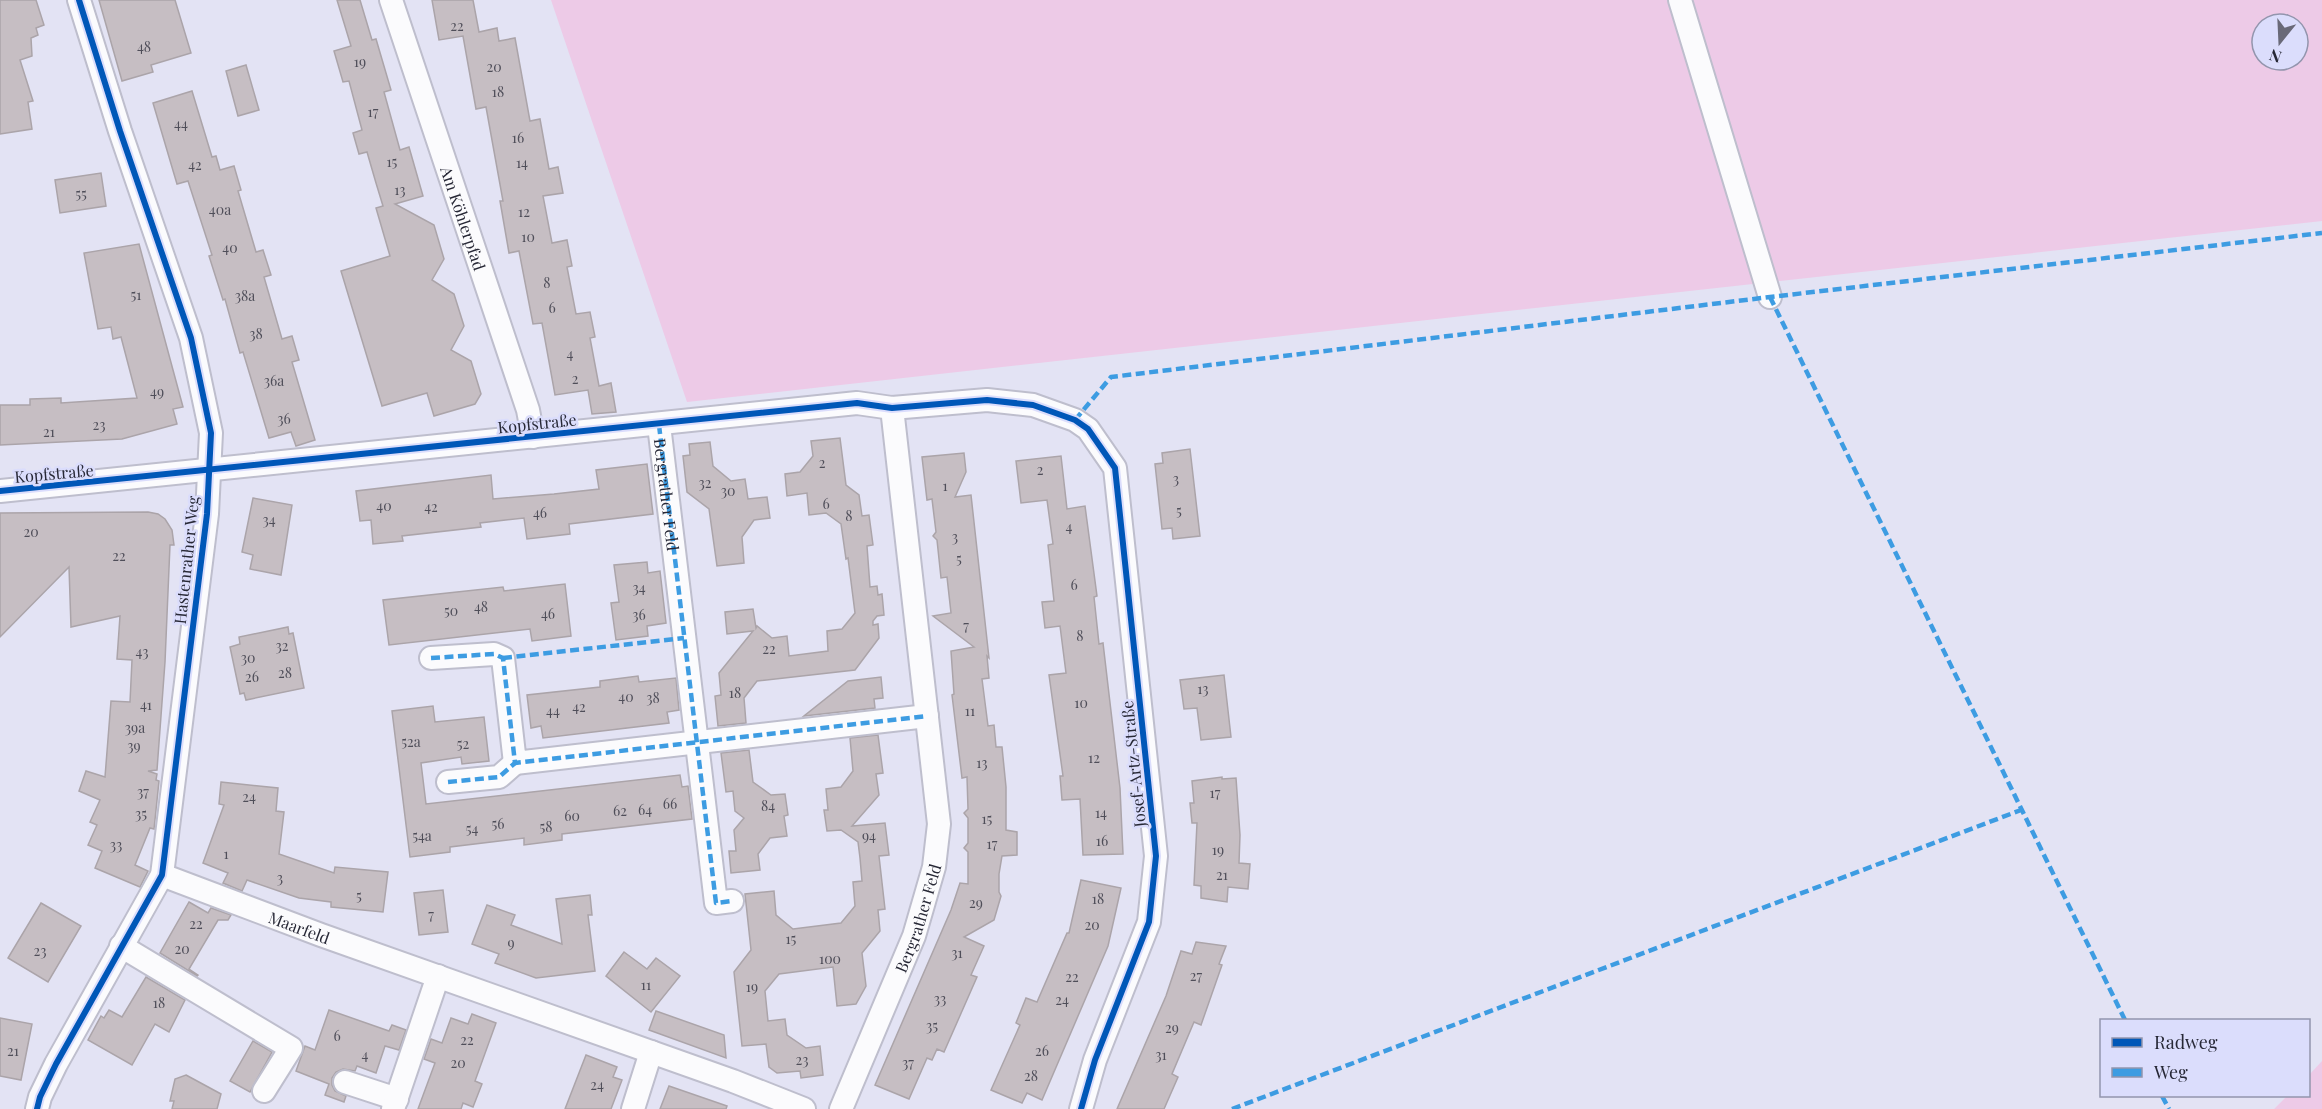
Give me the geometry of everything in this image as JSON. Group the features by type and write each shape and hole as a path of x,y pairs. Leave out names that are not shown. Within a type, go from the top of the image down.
{"street":[{"name":"Hastenrather Weg","path":"37,1109 40,1097 56,1064 162,875 207,514 211,433 191,338 120,131 79,0"},
{"name":"Am Köhlerpfad","path":"391,0 528,410 533,437"},
{"path":"1680,0 1770,297"},
{"name":"Kopfstraße","path":"0,491 857,403 892,408 987,400 1033,405 1075,420"},
{"name":"Bergrather Feld","path":"841,1109 914,936 934,867 939,824 892,408"},
{"name":"Josef-Artz-Straße","path":"1075,420 1088,429 1115,468 1156,856 1149,922 1095,1060 1081,1109"},
{"name":"Bergrather Feld","path":"659,425 716,903 732,901"},
{"path":"431,658 494,654 503,658 515,763"},
{"path":"448,782 499,777 515,763 927,716"},
{"name":"Maarfeld","path":"162,875 321,935 804,1109"},
{"path":"121,946 291,1048 264,1091"},
{"path":"345,1082 395,1104 438,976"},
{"path":"633,1109 651,1052"}],"shaded area":[{"path":"551,0 2322,0 2322,221 687,402"},
{"path":"2322,1061 2322,1109 2274,1109 2286,1097 2310,1097 2310,1074"}],"building":[{"path":"0,0 36,0 44,25 36,28 38,35 31,38 32,56 20,60 33,101 28,102 32,129 0,134"},
{"path":"99,0 175,0 191,53 151,65 153,72 122,81"},
{"path":"337,0 360,0 372,40 376,39 391,90 384,92 400,150 409,147 423,196 395,204 434,225 444,259 432,280 454,294 464,326 451,350 471,361 481,394 475,404 434,416 427,393 382,406 341,271 390,256 376,208 383,206 367,152 359,154 353,133 362,130 349,81 343,82 334,51 351,46"},
{"path":"432,0 473,0 479,32 497,28 499,41 515,38 530,121 540,119 549,169 558,167 563,193 543,196 552,243 567,240 572,266 567,267 576,314 590,312 595,337 590,338 599,386 611,383 616,412 592,414 588,390 555,395 542,323 533,324 519,251 509,253 500,201 503,201 486,107 476,109 463,36 439,40"},
{"path":"246,65 259,110 238,116 226,71"},
{"path":"192,91 212,157 216,156 220,170 234,166 241,190 238,191 256,252 263,250 271,275 264,277 282,339 292,336 299,360 292,362 315,440 296,446 291,432 269,438 243,352 240,353 225,299 223,300 209,256 212,255 188,181 177,184 153,103"},
{"path":"101,173 106,206 60,213 55,180"},
{"path":"139,244 183,407 173,409 177,424 122,439 0,445 0,405 30,405 30,399 61,398 61,403 137,398 121,337 113,339 111,327 98,329 84,253"},
{"path":"840,438 846,485 859,495 862,516 869,515 873,545 867,546 870,587 877,586 878,595 882,594 884,615 877,616 873,621 873,625 878,624 879,638 855,670 757,681 744,698 746,723 718,726 715,696 721,695 719,673 753,631 727,634 725,612 753,609 756,628 757,626 772,638 787,636 789,656 828,651 827,631 842,629 855,613 841,524 826,513 809,515 807,493 787,496 785,474 800,472 813,456 811,441"},
{"path":"710,442 713,466 731,481 745,479 748,499 767,497 770,518 754,520 742,537 744,563 717,566 709,509 687,492 683,456 690,455 689,444"},
{"path":"1190,449 1200,536 1173,539 1172,528 1162,529 1155,464 1163,463 1162,453"},
{"path":"964,453 966,472 955,497 971,495 989,658 987,656 989,678 982,679 988,726 994,725 996,747 1002,747 1006,787 1006,830 1017,832 1017,855 1002,856 999,874 1001,896 994,920 964,937 984,946 971,975 977,977 944,1052 937,1049 932,1060 927,1058 909,1099 875,1085 951,910 960,883 968,884 968,852 964,848 968,843 968,818 964,813 968,809 967,777 962,778 952,695 954,694 951,651 974,647 933,616 951,613 947,577 941,578 937,540 933,536 936,532 932,499 927,500 922,457"},
{"path":"1061,456 1067,509 1085,506 1097,596 1094,597 1099,644 1103,643 1120,788 1123,854 1083,855 1080,799 1062,800 1060,776 1063,776 1049,675 1066,673 1060,626 1045,628 1042,602 1054,601 1048,545 1053,544 1047,500 1021,503 1016,461"},
{"path":"647,464 653,514 569,524 570,534 527,539 524,518 480,523 481,527 402,536 403,541 373,544 371,520 360,521 356,491 491,475 493,499 554,494 599,489 596,470"},
{"path":"253,498 292,505 281,575 250,569 253,555 242,552"},
{"path":"148,512 158,514 165,519 172,530 174,545 170,545 157,770 148,771 157,774 156,780 159,781 154,829 150,828 135,865 148,871 140,887 95,868 102,851 88,845 97,825 90,822 100,800 79,791 86,771 105,777 111,701 130,702 132,660 117,659 120,616 71,627 69,567 0,637 0,513"},
{"path":"647,562 648,573 660,571 666,623 647,626 648,636 616,640 611,603 619,602 614,565"},
{"path":"565,584 571,636 532,641 530,629 389,645 383,600 503,587 504,591"},
{"path":"288,627 289,634 293,633 304,688 246,700 244,693 240,694 230,647 240,644 239,637"},
{"path":"1224,675 1231,737 1201,740 1197,708 1184,709 1180,680"},
{"path":"638,676 639,682 676,678 679,710 667,712 669,723 543,738 541,726 531,728 527,695 600,687 600,681"},
{"path":"881,677 883,698 874,699 875,708 804,716 848,681"},
{"path":"433,706 435,722 484,717 489,761 462,764 461,757 421,763 426,804 680,775 682,787 688,786 692,819 562,834 562,840 524,845 524,838 450,847 450,852 410,857 392,711"},
{"path":"878,735 883,773 876,774 879,795 852,826 885,823 889,855 879,856 885,909 878,910 880,931 862,953 866,986 856,1004 837,1006 833,967 779,974 765,991 768,1021 785,1019 787,1035 806,1048 820,1046 823,1075 801,1078 800,1071 777,1073 769,1067 766,1044 742,1046 734,972 751,950 745,894 774,891 776,915 793,929 841,923 855,906 853,882 862,881 860,858 858,842 841,830 827,831 824,810 828,810 826,789 841,787 853,771 850,738"},
{"path":"749,750 753,782 771,795 785,794 788,815 784,816 787,836 770,838 758,854 760,870 731,873 729,851 736,851 734,830 744,818 735,811 733,791 726,792 721,753"},
{"path":"1222,777 1222,779 1236,778 1240,835 1239,863 1250,864 1248,889 1228,887 1227,902 1201,898 1201,886 1194,885 1197,823 1192,823 1190,803 1194,803 1192,781"},
{"path":"221,782 278,788 276,811 284,812 279,854 334,873 335,867 388,872 383,912 331,907 331,902 299,898 247,880 242,891 223,883 228,873 203,863 224,805 219,804"},
{"path":"1081,880 1121,888 1108,946 1042,1100 1027,1093 1022,1103 991,1090 1020,1025 1016,1023 1026,998 1037,1002 1067,933 1069,933"},
{"path":"443,890 448,932 419,935 414,893"},
{"path":"590,895 592,915 588,915 595,971 536,978 495,963 499,954 472,944 487,905 515,915 511,925 562,944 556,899"},
{"path":"189,902 208,913 211,908 231,915 228,920 218,920 189,969 197,976 160,953"},
{"path":"41,903 81,926 48,982 8,958"},
{"path":"1196,942 1226,946 1219,964 1222,965 1201,1025 1194,1022 1172,1074 1178,1077 1164,1109 1117,1109 1166,996 1181,951 1192,954"},
{"path":"624,952 647,969 656,958 680,976 651,1012 606,976"},
{"path":"146,977 185,1000 169,1032 155,1024 132,1065 88,1040 101,1016 104,1018 109,1010 122,1017"},
{"path":"329,1010 389,1031 392,1025 406,1030 399,1050 385,1046 376,1073 357,1066 355,1071 343,1069 336,1072 332,1078 332,1085 335,1091 346,1096 344,1102 325,1095 329,1084 296,1071 305,1046 315,1050"},
{"path":"656,1011 724,1035 726,1058 649,1030"},
{"path":"472,1014 496,1023 475,1081 482,1084 473,1107 463,1103 461,1109 418,1109 435,1063 424,1059 431,1039 442,1043 451,1018 468,1024"},
{"path":"0,1018 32,1024 21,1080 0,1076"},
{"path":"253,1041 272,1052 250,1092 230,1081"},
{"path":"586,1055 617,1067 613,1077 622,1080 611,1109 565,1109"},
{"path":"186,1075 221,1094 217,1109 172,1109 174,1101 170,1101 175,1079"},
{"path":"669,1086 727,1106 726,1109 660,1109"}],"marked path":[{"path":"1075,420 1111,377 2322,233"},
{"path":"1770,297 2125,1019"},
{"path":"659,425 716,903 732,901"},
{"path":"503,658 684,638"},
{"path":"431,658 494,654 503,658 515,763 927,716"},
{"path":"448,782 499,777 515,763"},
{"path":"1232,1109 2021,810"},
{"path":"2163,1097 2169,1109"}],"cycle path":[{"path":"37,1109 40,1097 56,1064 162,875 207,514 211,433 191,338 120,131 79,0"},
{"path":"0,491 857,403 892,408 987,400 1033,405 1075,420 1088,429 1115,468 1156,856 1149,922 1095,1060 1081,1109"}]}
